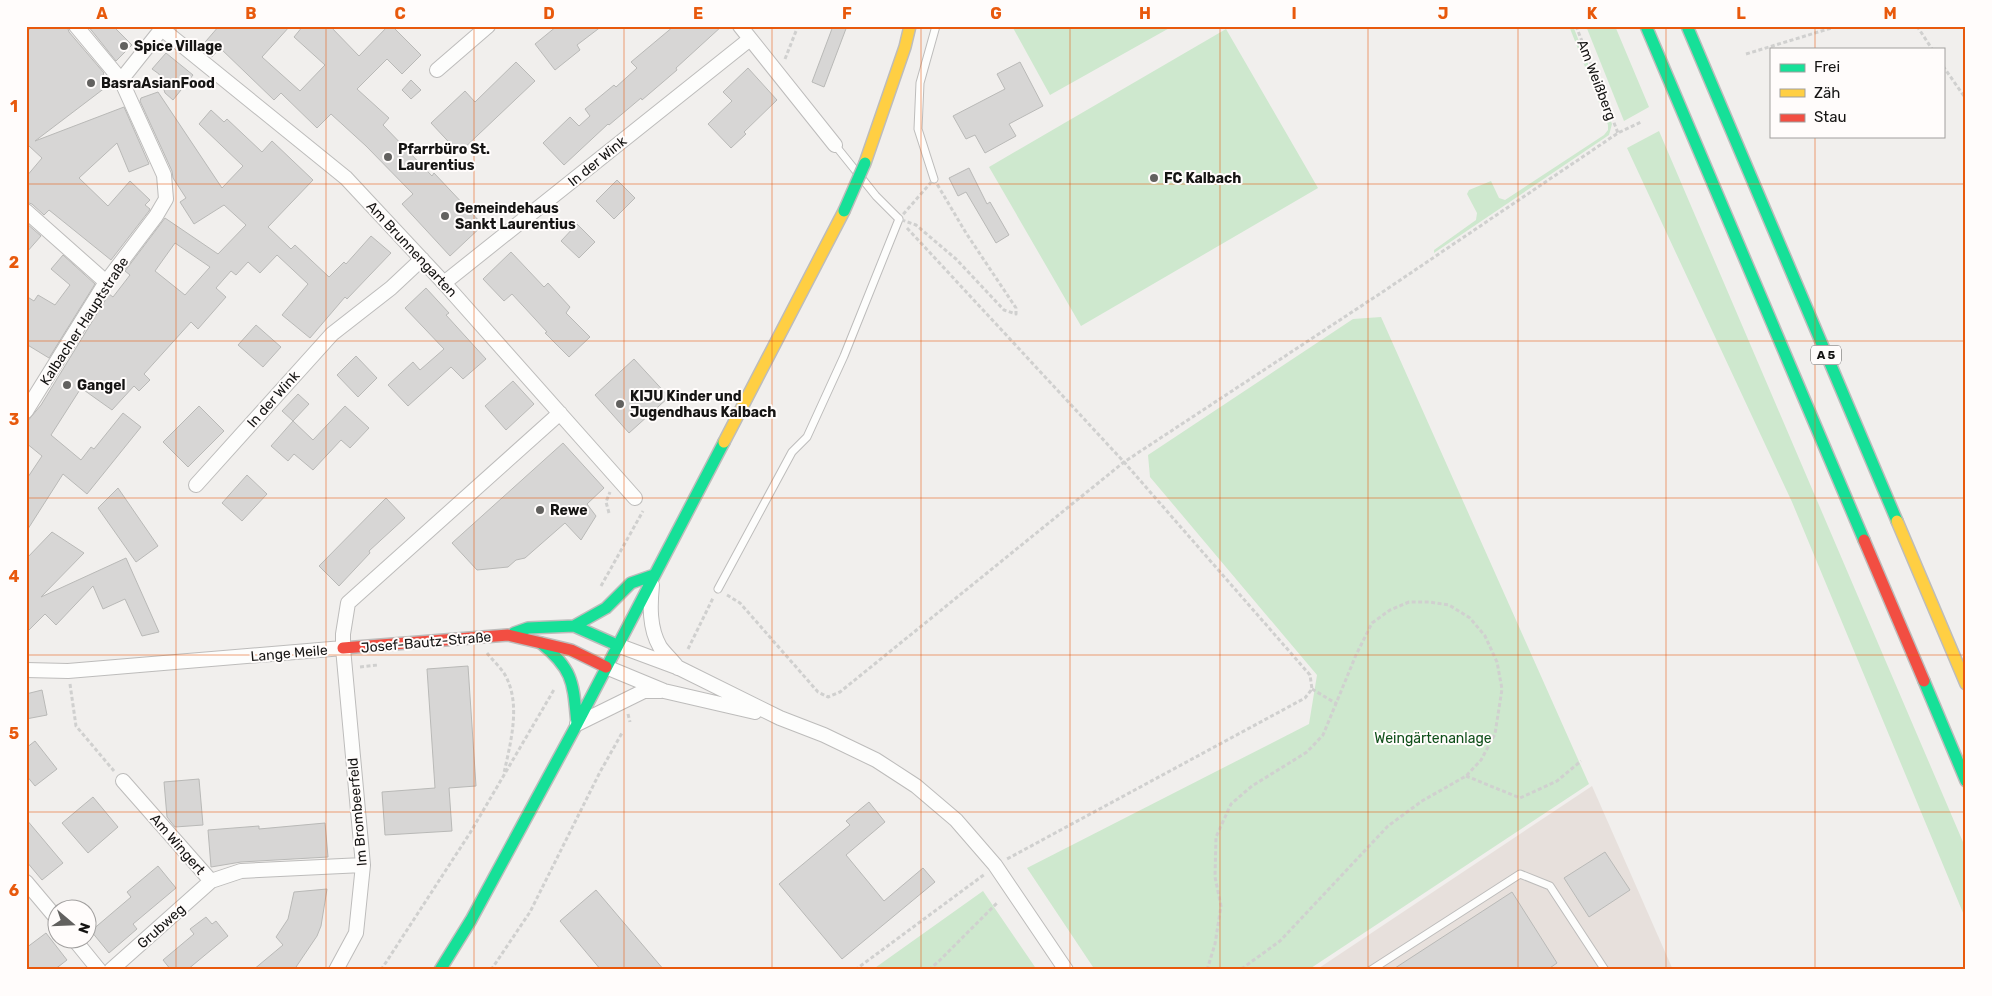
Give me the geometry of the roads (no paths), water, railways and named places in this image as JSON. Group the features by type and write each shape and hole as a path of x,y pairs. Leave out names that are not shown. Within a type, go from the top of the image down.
{"main road":[{"path":"440,970 471,920 577,724 844,211 865,163 905,47 910,26"},
{"name":"A 5","path":"1646,26 1966,781"},
{"name":"A 5","path":"1687,26 1966,684"},
{"name":"Josef-Bautz-Straße","path":"574,626 606,608 631,583 654,575"},
{"name":"Josef-Bautz-Straße","path":"508,635 528,628 574,626 617,645"},
{"name":"Josef-Bautz-Straße","path":"343,648 508,635 538,640 571,650 606,667"},
{"path":"538,640 562,662 574,692 577,724"}],"street":[{"name":"Kalbacher Hauptstraße","path":"26,411 106,282 156,216 166,199 164,176 121,80 76,26"},
{"path":"437,70 488,26"},
{"path":"740,26 835,145"},
{"path":"121,80 163,27"},
{"name":"Am Brunnengarten","path":"163,27 346,178 444,283 635,498"},
{"name":"In der Wink","path":"444,283 750,39"},
{"path":"26,211 106,282"},
{"name":"In der Wink","path":"196,484 332,334 391,288 422,259"},
{"name":"Lange Meile","path":"26,670 68,671 343,648 343,634 348,603 560,413"},
{"name":"Josef-Bautz-Straße","path":"654,575 650,603 652,627 660,647 679,668"},
{"name":"Josef-Bautz-Straße","path":"617,645 679,668 780,718 824,735 876,760 916,786 956,820 996,865 1066,970"},
{"name":"Im Brombeerfeld","path":"336,970 356,933 363,865 343,648"},
{"name":"Josef-Bautz-Straße","path":"606,667 664,691 780,718"},
{"name":"Josef-Bautz-Straße","path":"577,724 644,691 664,691"},
{"name":"Am Wingert","path":"123,781 211,882 241,871 363,865"},
{"path":"26,882 48,908"},
{"name":"Grubweg","path":"111,970 211,882"},
{"path":"80,948 95,968"}],"lane":[{"path":"934,179 918,129 920,83 936,26"},
{"path":"718,589 792,452 807,437 844,356 899,220 876,196 835,145"},
{"path":"1371,970 1520,874 1550,886 1605,970"}],"place":[{"name":"Spice Village","path":"124,46"},
{"name":"BasraAsianFood","path":"91,83"},
{"name":"Pfarrbüro St. Laurentius","path":"388,157"},
{"name":"FC Kalbach","path":"1154,178"},
{"name":"Gemeindehaus Sankt Laurentius","path":"445,216"},
{"name":"Gangel","path":"67,385"},
{"name":"KIJU Kinder und Jugendhaus Kalbach","path":"620,404"},
{"name":"Rewe","path":"540,510"}],"park label":[{"name":"Weingärtenanlage","path":"1433,738"}]}
